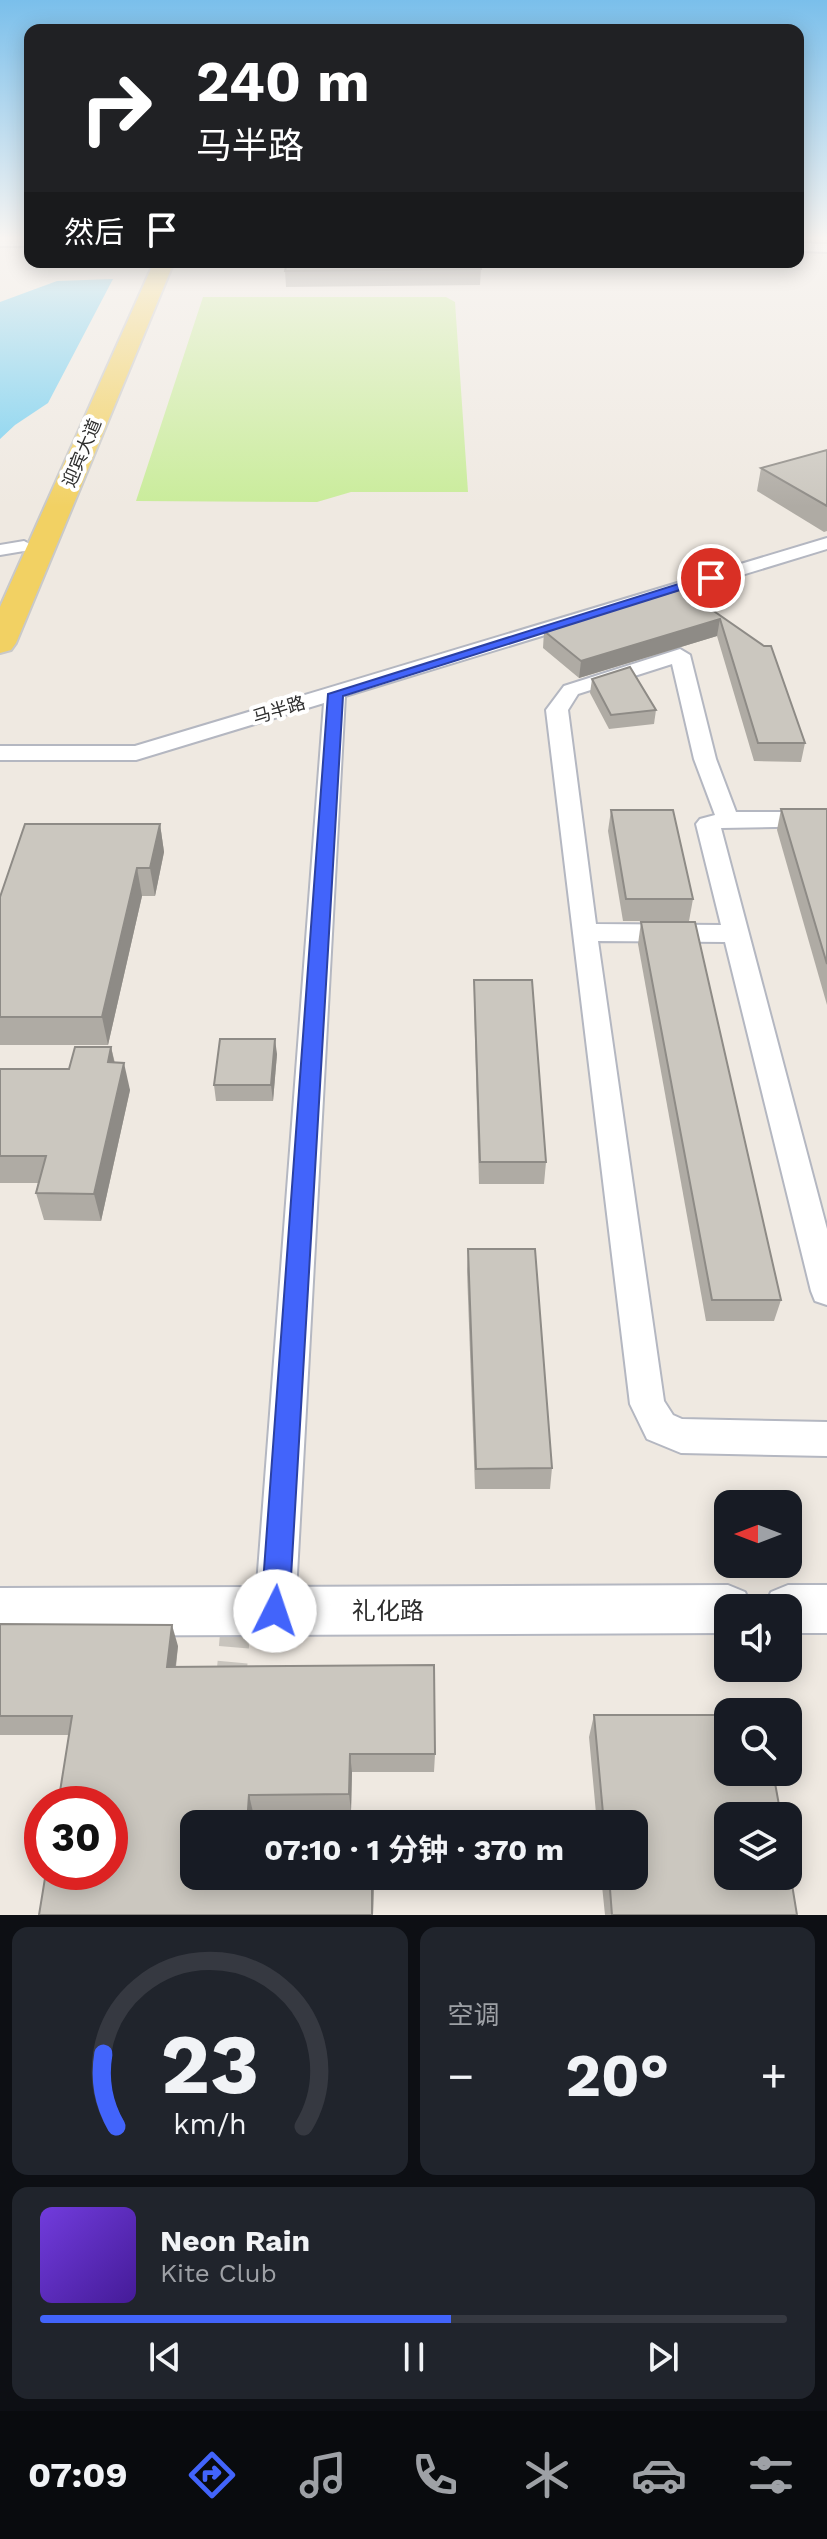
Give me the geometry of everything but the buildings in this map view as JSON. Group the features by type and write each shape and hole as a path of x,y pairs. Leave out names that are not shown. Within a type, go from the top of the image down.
{"main road":[{"name":"迎宾大道","path":"0,600 12,548 120,328"},
{"name":"迎宾大道","path":"0,643 135,328"}],"street":[{"name":"马半路","path":"0,753 136,753 827,543"},
{"path":"728,819 717,797 702,751 680,655 571,690 557,710 647,1404 660,1427 681,1436 827,1439"},
{"path":"275,1611 335,694"},
{"path":"827,819 728,819 708,824 827,1291"},
{"path":"584,932 737,934"},
{"name":"礼化路","path":"0,1612 714,1609"},
{"path":"802,1609 827,1609"}],"green space":[{"path":"193,328 457,328 468,492 351,492 317,502 136,501"}],"water":[{"path":"0,328 87,328 48,403 0,439"}],"tunnel":[{"path":"230,1692 237,1611"}],"route":[{"path":"275,1611 335,694 711,578"}]}
